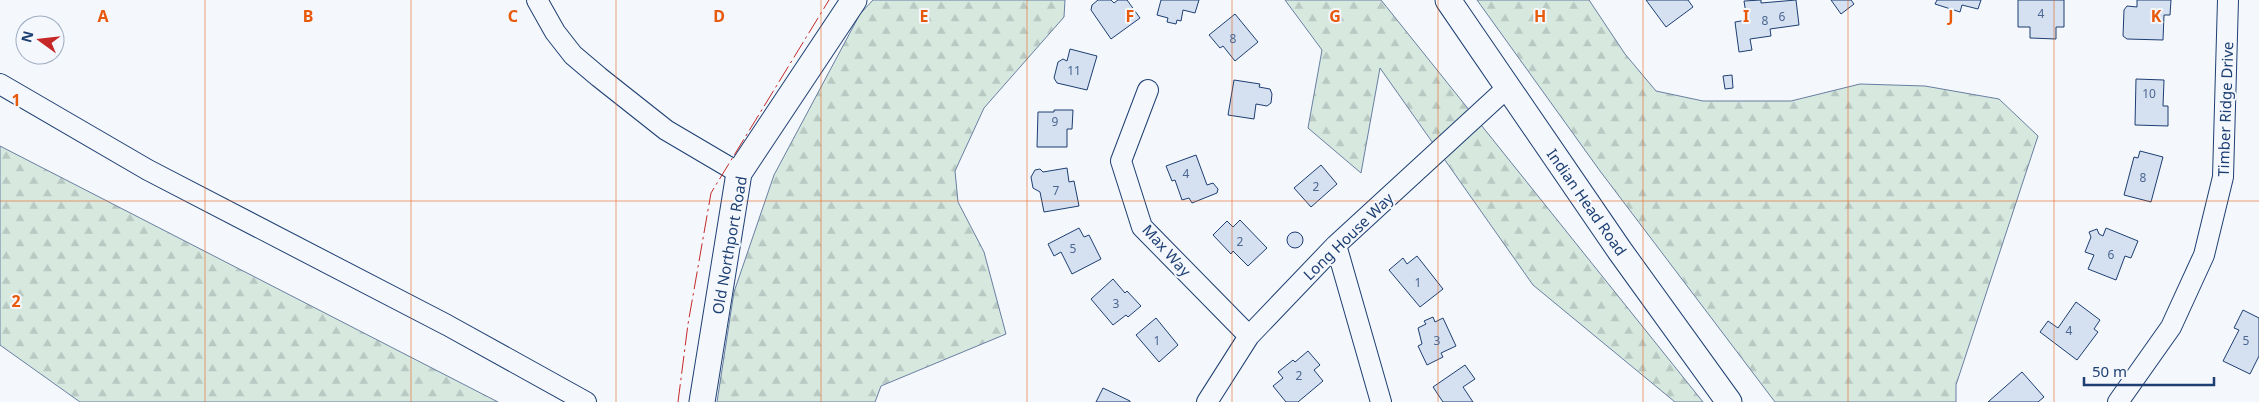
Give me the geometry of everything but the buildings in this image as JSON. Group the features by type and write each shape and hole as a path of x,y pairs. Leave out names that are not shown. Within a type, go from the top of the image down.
{"main road":[{"name":"Old Northport Road","path":"702,402 739,173 854,0"},
{"name":"Indian Head Road","path":"1448,0 1620,251 1729,402"}],"street":[{"path":"537,0 556,32 573,54 599,77 666,130 739,173"},
{"name":"Timber Ridge Drive","path":"2118,402 2171,327 2204,255 2224,177 2228,0"},
{"path":"0,84 148,170 447,325 586,402"},
{"name":"Long House Way","path":"1207,402 1249,336 1336,245 1508,87"},
{"name":"Max Way","path":"1148,90 1122,160 1142,227 1249,336"},
{"path":"1336,245 1381,402"}],"green space":[{"path":"873,0 1065,0 1064,17 984,108 955,171 958,202 984,252 1006,334 881,386 875,402 717,402 734,292 774,175 860,14"},
{"path":"1285,0 1381,0 1703,402 1675,402 1533,285 1380,68 1361,173 1308,128 1322,50"},
{"path":"1477,0 1589,0 1625,54 1656,91 1703,101 1791,101 1860,84 1925,86 1999,99 2038,136 1956,385 1956,402 1775,402 1600,171"},
{"path":"0,146 498,402 80,402 0,345"}],"power":[{"path":"678,402 688,324 711,193 829,0"}]}
